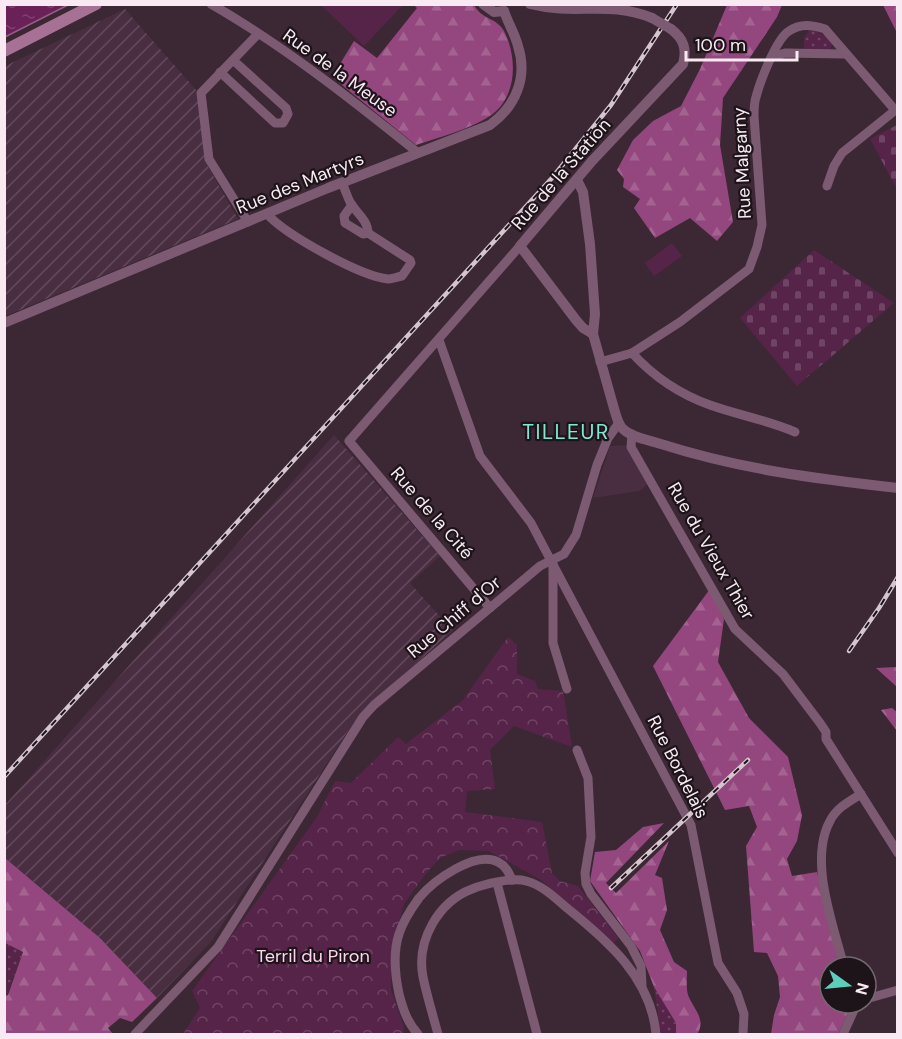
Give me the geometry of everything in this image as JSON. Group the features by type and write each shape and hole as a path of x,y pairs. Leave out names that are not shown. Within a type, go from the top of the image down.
{"main road":[{"path":"4,51 96,4"}],"street":[{"name":"Rue de la Meuse","path":"211,4 342,92 417,152"},
{"path":"483,4 494,12 507,8"},
{"name":"Rue de la Station","path":"349,441 577,180 683,64 686,53 683,42 671,29 634,10 619,5 565,9 545,8 530,4"},
{"name":"Rue des Martyrs","path":"4,323 417,152 490,125 500,118 513,102 521,80 519,48 507,8"},
{"name":"Rue Malgarny","path":"632,353 680,322 749,269 758,247 762,225 754,116 755,100 780,40 788,31 800,26 812,25 825,29 896,109"},
{"path":"248,222 209,159 201,93 258,34"},
{"path":"773,57 785,53 845,54"},
{"path":"220,72 275,123 283,123 288,114 285,108 233,60"},
{"path":"827,186 834,166 842,153 896,109"},
{"path":"577,180 583,192 590,244 595,314 593,334 619,423 624,429 632,434 738,466 897,488"},
{"path":"342,183 352,205 360,213 368,228 368,233"},
{"path":"267,214 274,223 324,254 364,273 390,279 402,276 411,263 410,260 368,233 363,234 345,223 344,216 352,205"},
{"path":"520,246 576,320 593,334"},
{"name":"Rue Bordelais","path":"439,339 480,456 531,523 553,561 691,825 718,963 737,993 744,1014 743,1035"},
{"path":"600,362 632,353 646,369 684,394 709,405 772,422 795,432"},
{"name":"Rue Chiff d'Or","path":"135,1035 218,947 363,717 374,705 540,567 564,554 576,535 608,438 619,423"},
{"name":"Rue du Vieux Thier","path":"632,434 631,447 735,629 783,674 820,723 826,732 826,739 897,854"},
{"name":"Rue de la Cité","path":"349,441 490,608"},
{"path":"553,561 553,642 567,689"},
{"path":"577,750 588,778 591,837 585,873 586,884 591,894 631,945 641,966 642,986"},
{"path":"841,955 823,882 822,853 827,826 831,819 842,806 861,794"},
{"path":"418,1035 408,1023 396,977 398,936 408,914 420,897 439,880 471,861 489,859 498,862 507,869 512,880"},
{"path":"438,1035 423,976 423,952 435,917 452,900 466,891 481,885 524,880 540,886 573,912 623,958 642,986 653,1016 656,1035"},
{"path":"497,883 537,1035"},
{"path":"878,996 897,990"},
{"path":"843,1035 849,1015"}],"shaded area":[{"path":"125,9 197,91 206,163 238,219 5,316 5,66"},
{"path":"334,435 440,556 410,583 453,631 369,704 346,734 211,942 157,998 100,938 5,858 5,805"},
{"path":"626,445 648,484 640,491 593,498 610,446"}],"green space":[{"path":"321,5 403,5 364,46"},
{"path":"414,5 474,5 477,10 501,26 509,42 513,65 506,99 490,116 463,129 416,145 332,77 354,41 377,58 417,8"},
{"path":"727,5 782,5 777,17 723,98 720,145 733,222 717,241 690,218 655,238 634,208 640,199 623,187 624,179 617,170 633,140 653,121 681,106 700,69"},
{"path":"883,5 897,5 897,33"},
{"path":"810,29 828,38 832,43 831,48 828,50 804,49 804,38"},
{"path":"897,125 897,189 870,139"},
{"path":"672,243 682,256 654,276 645,263"},
{"path":"814,250 894,303 797,386 740,318"},
{"path":"710,589 724,619 718,662 749,718 788,757 802,815 797,841 787,859 792,876 817,872 838,955 818,955 818,1015 847,1015 838,1034 771,1034 780,997 778,976 767,953 754,952 746,846 757,827 749,806 725,810 653,666"},
{"name":"Terril du Piron","path":"508,637 517,645 517,674 535,681 538,689 563,691 572,747 514,726 490,750 495,789 467,791 465,812 542,822 552,873 560,881 578,886 618,938 614,943 541,880 489,851 459,850 440,858 404,904 391,951 391,990 404,1027 403,1034 183,1034 200,1008 192,991 317,817 335,781 351,783 398,737 406,744 463,700"},
{"path":"897,667 897,687 876,668"},
{"path":"892,708 897,712 897,731 881,710"},
{"path":"664,823 606,883 616,893 669,841 655,875 662,878 667,910 660,930 674,962 687,971 688,995 701,1024 697,1034 676,1034 676,1023 654,987 640,951 590,881 595,852 616,850 643,827"},
{"path":"5,858 100,938 157,998 132,1022 120,1018 108,1028 113,1034 5,1034 5,996 8,995 23,952 5,943"},
{"path":"4,943 23,952 5,996"},
{"path":"654,987 676,1023 676,1034 661,1034"}],"water":[{"path":"5,4 68,4 68,5 5,37"}],"railway":[{"path":"4,777 552,178 611,105 677,4"},
{"path":"849,651 898,577"},
{"path":"611,888 748,760"}],"district":[{"name":"TILLEUR","path":"566,432"}]}
